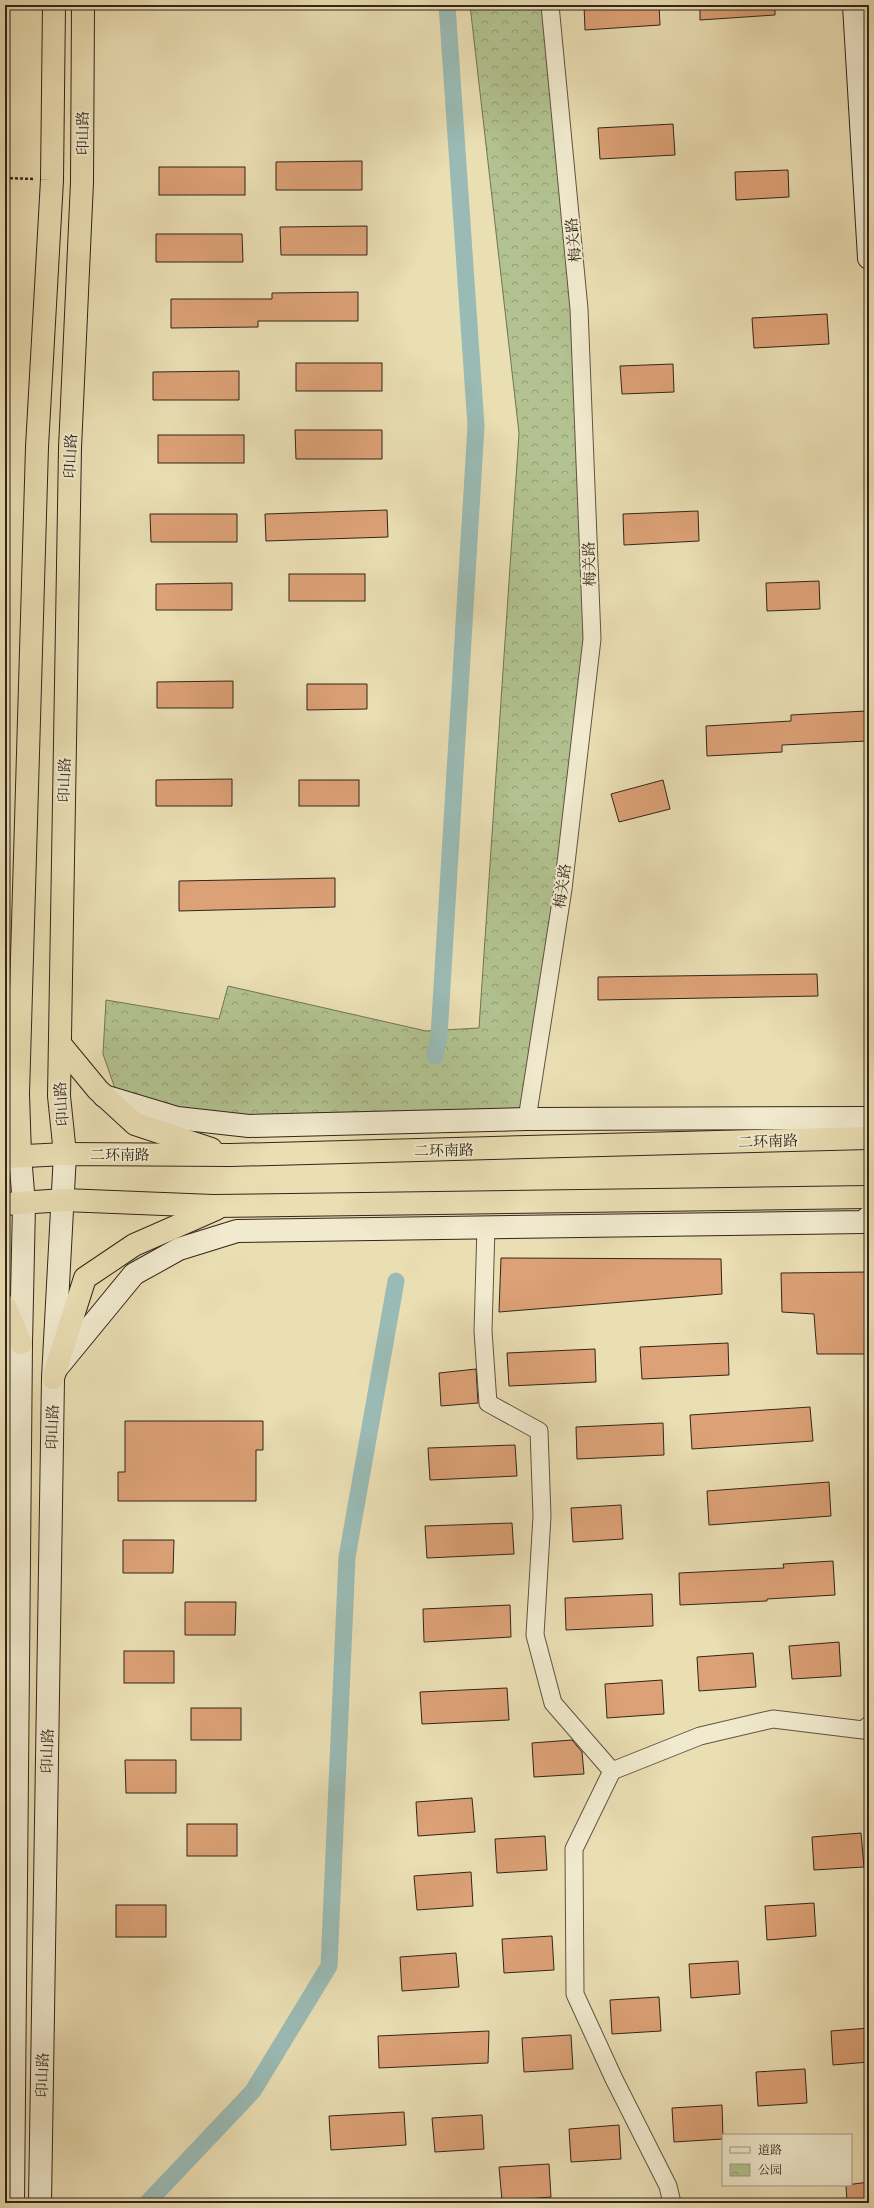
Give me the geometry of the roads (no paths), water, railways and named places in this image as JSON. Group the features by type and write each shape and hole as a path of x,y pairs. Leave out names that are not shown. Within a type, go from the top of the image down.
{"highway":[{"name":"印山路","path":"12,1156 18,1094 37,455 52,180 54,5"},
{"name":"印山路","path":"65,1154 59,1096 70,448 82,182 83,5"},
{"path":"60,1044 104,1096 135,1124 231,1155"},
{"path":"5,1068 19,1047"},
{"name":"二环南路","path":"12,1156 65,1154 231,1155 869,1138"},
{"path":"15,1204 64,1200 223,1206 869,1197"},
{"path":"54,1374 85,1278 134,1245 223,1206"},
{"path":"5,1306 21,1343"}],"main road":[{"path":"854,5 869,258"},
{"path":"104,1096 177,1118 248,1126 527,1119 869,1118"},
{"name":"印山路","path":"40,2203 54,1374 59,1238 64,1200 65,1154"},
{"name":"印山路","path":"12,1156 21,1343 13,2203"},
{"path":"54,1374 134,1274 180,1249 237,1231 863,1222 869,1217"}],"street":[{"name":"梅关路","path":"527,1119 563,889 592,639 579,309 550,5"},
{"path":"486,1227 483,1331 488,1403 539,1431 542,1516 535,1635 553,1703 612,1771"},
{"path":"672,2203 668,2186 614,2079 575,1994 574,1849 612,1771 700,1736 773,1719 867,1732"}],"waterway":[{"path":"435,1056 439,1036 476,426 447,5"},
{"path":"147,2203 253,2091 329,1966 347,1557 396,1281"}]}
